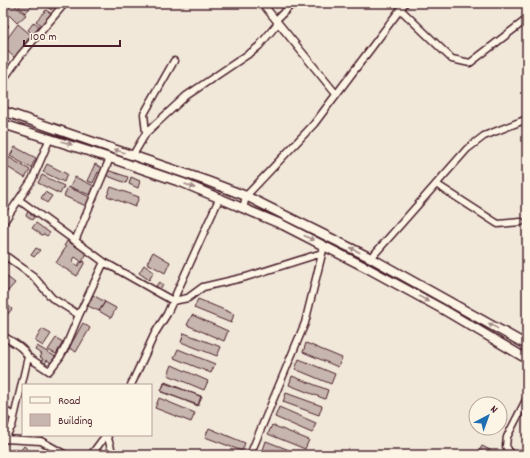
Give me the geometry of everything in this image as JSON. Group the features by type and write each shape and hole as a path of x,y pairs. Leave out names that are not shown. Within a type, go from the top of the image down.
{"main road":[{"path":"3,111 246,196 372,258 527,345"},
{"path":"3,124 50,138 183,183 282,225 323,249 444,310 527,359"}],"street":[{"path":"3,80 20,56 65,3"},
{"path":"262,3 336,94"},
{"path":"133,156 146,133 193,91 259,46 277,21 293,3"},
{"path":"243,209 246,196 314,124 405,3"},
{"path":"400,9 452,59 470,63 527,19"},
{"path":"146,133 144,114 174,61"},
{"path":"372,258 474,142 494,131 527,118"},
{"path":"3,223 32,180 50,138"},
{"path":"75,241 110,158"},
{"path":"436,184 498,224 521,222"},
{"path":"131,384 155,333 167,314 219,199"},
{"path":"19,200 104,262 173,301 188,298 203,287 246,276 323,249"},
{"path":"250,455 305,323 323,249"},
{"path":"3,254 33,276 52,298 79,315"},
{"path":"3,336 22,348 28,357 49,371 60,357 104,262"},
{"path":"28,357 12,426 4,440 41,441 66,455"},
{"path":"511,455 506,446 507,437 527,398"},
{"path":"3,409 14,417"},
{"path":"91,455 105,436"},
{"path":"106,436 113,455"}],"building":[{"path":"12,3 26,15 17,23 5,11"},
{"path":"16,3 35,3 25,13"},
{"path":"58,3 51,10 44,4"},
{"path":"46,10 52,14 42,26 36,21"},
{"path":"3,21 9,26 3,31"},
{"path":"34,22 40,27 33,34 28,30"},
{"path":"18,24 31,35 15,58 3,47 3,44"},
{"path":"15,147 36,158 31,168 10,156"},
{"path":"8,157 30,170 25,178 4,165"},
{"path":"47,164 67,174 64,182 43,172"},
{"path":"95,164 104,169 102,174 98,172 93,183 87,181"},
{"path":"107,170 128,177 126,183 105,175"},
{"path":"42,175 64,186 60,194 38,183"},
{"path":"75,177 94,186 90,195 70,187"},
{"path":"131,177 140,181 138,188 129,184"},
{"path":"68,187 90,197 86,206 64,196"},
{"path":"111,187 139,197 135,207 107,196"},
{"path":"45,192 52,196 47,203 41,198"},
{"path":"3,198 8,202 3,210"},
{"path":"29,210 32,212 30,214 34,217 32,220 26,215"},
{"path":"36,223 50,233 47,236 44,234 42,235 32,228"},
{"path":"67,241 87,253 82,262 75,257 72,262 78,266 80,262 82,263 84,261 85,262 77,276 56,263 66,247 64,246"},
{"path":"36,248 40,250 34,257 31,255"},
{"path":"153,252 170,262 165,273 147,263"},
{"path":"144,265 154,272 149,280 139,273"},
{"path":"6,276 15,283 8,291 3,289 3,279"},
{"path":"159,282 163,285 160,289 156,286"},
{"path":"93,295 105,302 99,311 88,306"},
{"path":"198,299 234,314 231,323 194,308"},
{"path":"3,301 12,309 3,320"},
{"path":"105,302 116,308 111,318 99,311"},
{"path":"192,315 228,331 224,341 187,325"},
{"path":"83,323 90,328 76,352 69,348"},
{"path":"42,329 51,334 43,346 35,341"},
{"path":"184,333 221,347 217,356 181,342"},
{"path":"56,338 63,342 56,354 48,350"},
{"path":"306,343 342,358 338,367 303,352"},
{"path":"37,346 56,357 52,364 47,360 45,364 41,362 43,359 40,357 42,354 35,350"},
{"path":"178,349 215,364 211,373 174,358"},
{"path":"299,359 335,374 331,384 295,369"},
{"path":"172,365 208,381 204,390 168,375"},
{"path":"292,376 328,390 325,399 289,385"},
{"path":"165,382 202,397 198,406 161,391"},
{"path":"164,383 201,396 198,405 161,392"},
{"path":"286,393 322,406 319,415 283,402"},
{"path":"159,398 195,413 191,422 155,408"},
{"path":"279,407 316,423 312,433 275,417"},
{"path":"3,418 11,424 8,429 3,425"},
{"path":"272,425 309,440 305,449 268,434"},
{"path":"209,428 245,443 242,451 205,437"},
{"path":"266,441 302,455 274,455 263,450"},
{"path":"24,446 32,453 30,455 17,455"},
{"path":"482,446 490,450 487,455 477,455"},
{"path":"14,448 18,451 15,455 11,451"}]}
